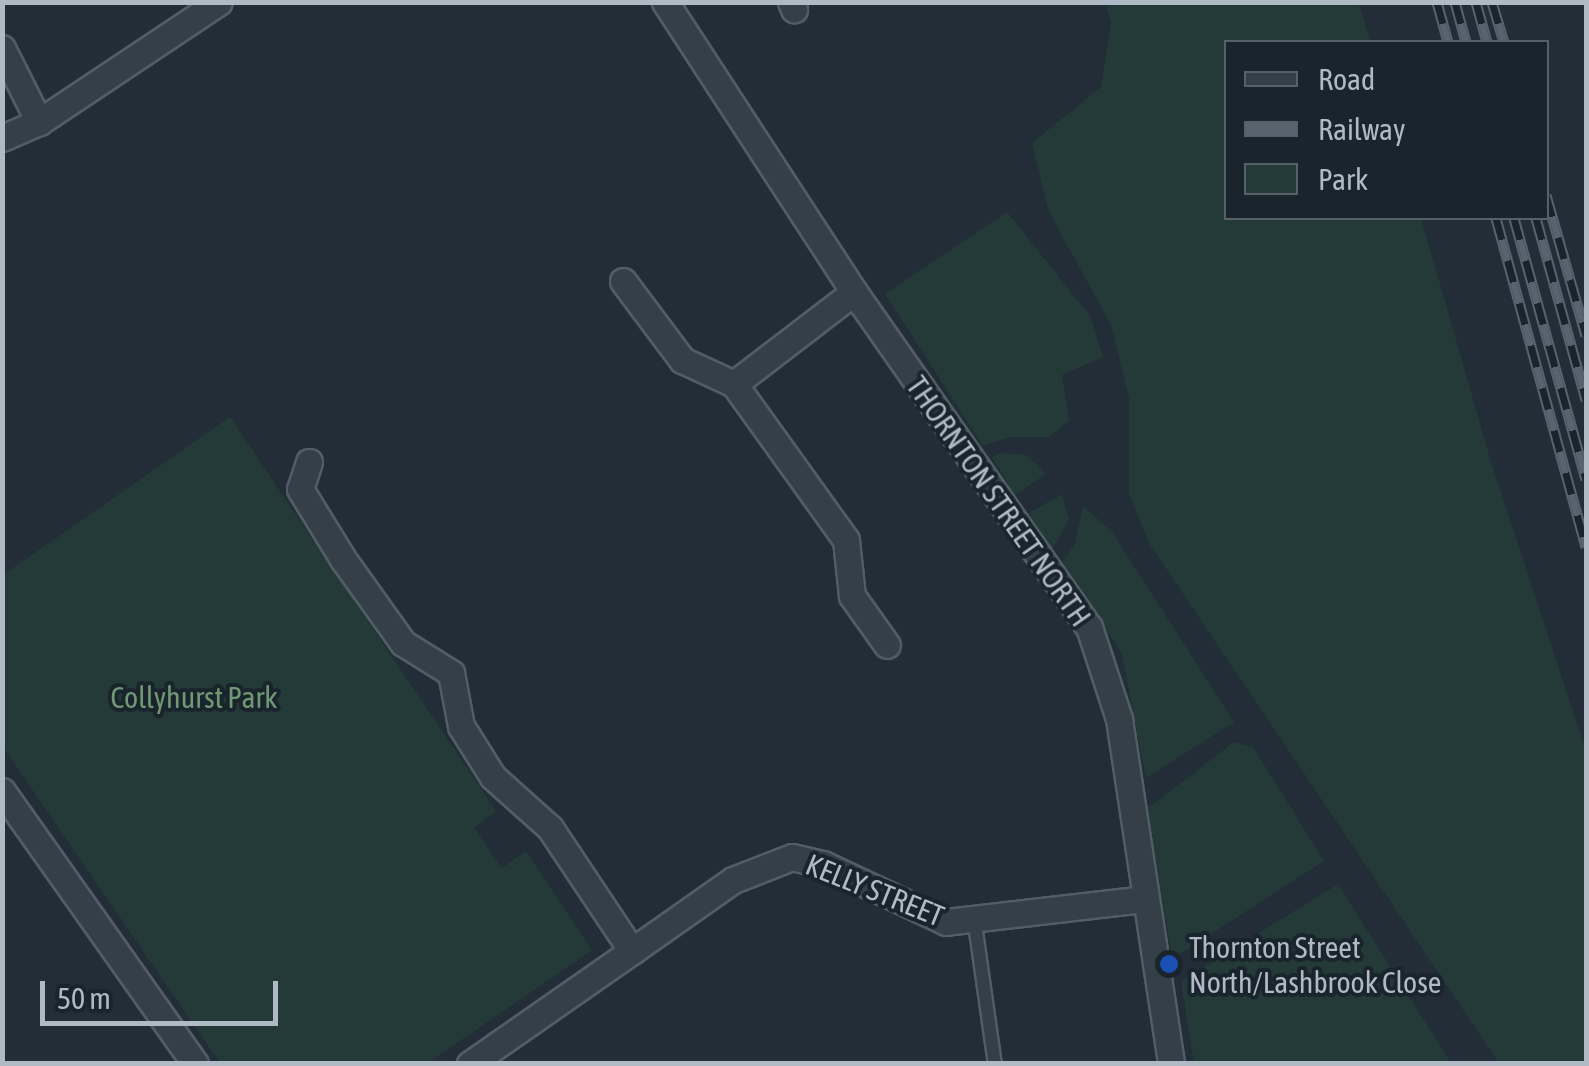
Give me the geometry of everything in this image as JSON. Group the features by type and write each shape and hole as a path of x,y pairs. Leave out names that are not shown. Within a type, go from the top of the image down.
{"street":[{"path":"2,138 39,122 219,2"},
{"name":"THORNTON STREET NORTH","path":"666,2 854,292 1089,627 1119,719 1171,1064"},
{"path":"2,48 39,122"},
{"path":"622,280 682,360 734,384 846,540 852,596 887,645"},
{"path":"734,384 854,292"},
{"path":"309,462 300,489 343,559 403,642 451,673 462,726 493,776 550,828 632,951"},
{"path":"2,791 195,1064"},
{"name":"KELLY STREET","path":"470,1064 733,880 792,858 823,864 924,915 974,924 1144,898"}],"lane":[{"path":"974,924 995,1064"}],"green space":[{"path":"1106,3 1359,3 1369,40 1224,40 1224,220 1422,220 1491,462 1586,751 1586,1063 1499,1063 1149,543 1129,494 1129,398 1111,325 1049,212 1032,143 1101,87 1111,23"},
{"path":"1007,212 1090,316 1103,357 1062,375 1069,421 1049,437 1010,437 983,446 885,294"},
{"name":"Collyhurst Park","path":"230,417 496,811 474,828 502,868 526,851 592,950 428,1063 220,1063 3,747 3,575"},
{"path":"1002,453 1026,455 1046,474 1015,495 992,457"},
{"path":"1062,494 1069,520 1052,550 1029,513"},
{"path":"1083,506 1112,532 1234,722 1146,778 1122,654 1063,562 1075,544"},
{"path":"1234,742 1253,747 1324,861 1172,959 1148,808"},
{"path":"1338,884 1451,1063 1194,1063 1181,981"}],"railway":[{"path":"1437,2 1447,40"},
{"path":"1455,2 1465,40"},
{"path":"1476,2 1486,40"},
{"path":"1492,2 1503,40"},
{"path":"1549,206 1586,335"},
{"path":"1497,220 1586,547"},
{"path":"1515,220 1586,479"},
{"path":"1537,220 1586,400"}],"place":[{"name":"Thornton Street North/Lashbrook Close","path":"1169,964"}]}
